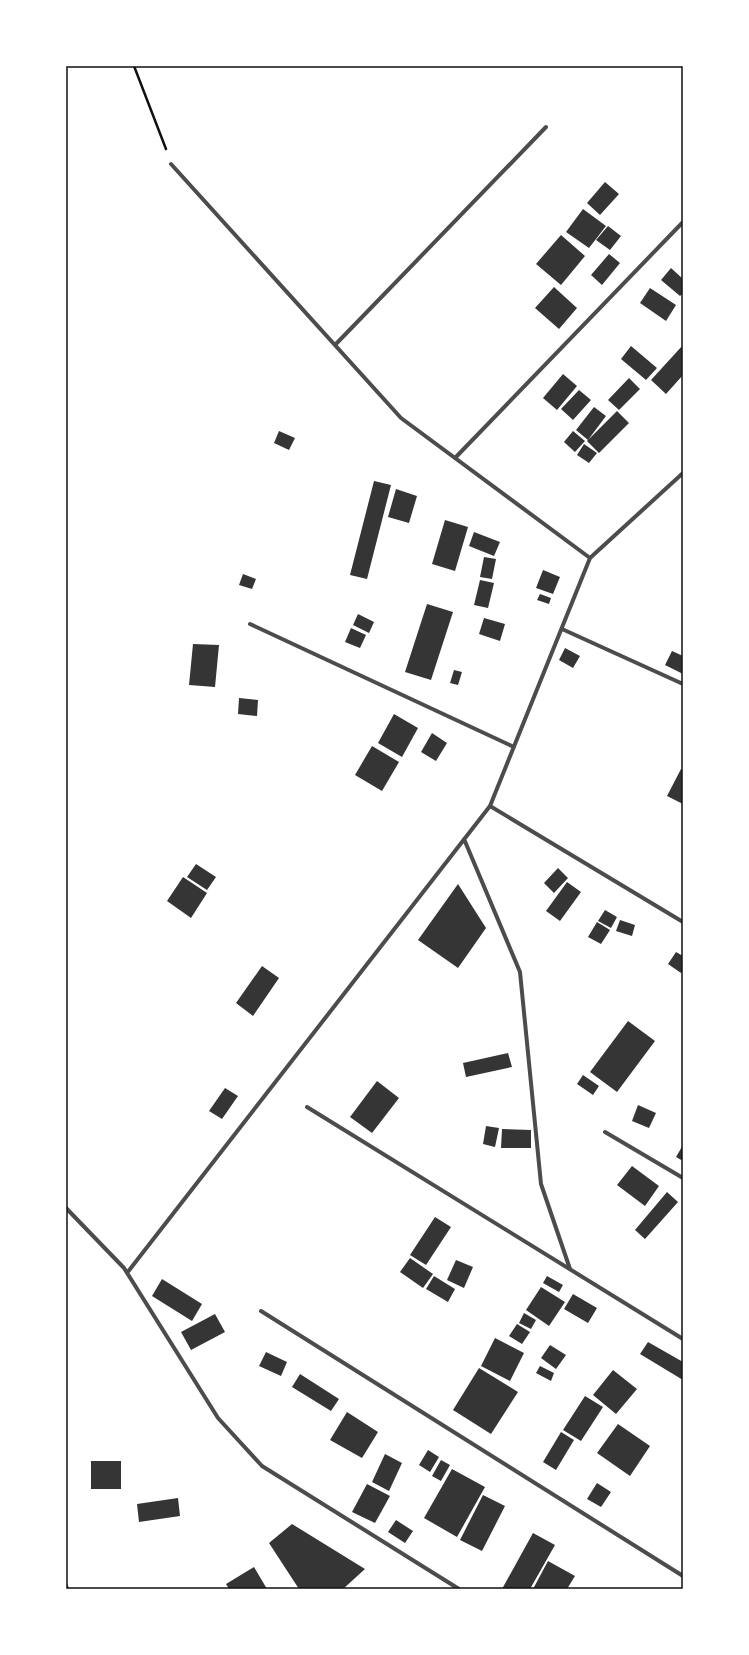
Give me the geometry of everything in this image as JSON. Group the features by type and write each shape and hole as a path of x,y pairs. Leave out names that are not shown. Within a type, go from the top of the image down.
{"street":[{"path":"335,345 546,127"},
{"path":"172,164 401,418 590,558"},
{"path":"455,458 683,222"},
{"path":"127,1273 490,806 590,558 683,473"},
{"path":"250,624 514,747"},
{"path":"562,629 683,684"},
{"path":"490,806 683,922"},
{"path":"464,839 520,972 541,1184 570,1269"},
{"path":"307,1107 683,1339"},
{"path":"605,1132 683,1178"},
{"path":"66,1208 124,1268 218,1418 262,1466 459,1589"},
{"path":"261,1312 683,1576"}],"path":[{"path":"134,66 172,164"}],"building":[{"path":"605,182 619,194 600,215 587,203"},
{"path":"583,209 606,226 589,248 566,232"},
{"path":"608,226 621,236 610,250 596,240"},
{"path":"561,235 585,256 561,285 536,264"},
{"path":"609,254 620,263 602,285 591,275"},
{"path":"671,268 683,279 683,293 680,296 661,280"},
{"path":"554,287 577,308 559,329 535,308"},
{"path":"650,288 676,305 666,321 640,303"},
{"path":"683,345 683,375 666,394 651,380"},
{"path":"631,346 657,368 646,380 621,359"},
{"path":"563,374 577,386 557,410 543,398"},
{"path":"629,378 640,389 619,410 608,400"},
{"path":"579,390 591,400 573,420 561,409"},
{"path":"594,407 606,416 588,440 576,430"},
{"path":"617,411 629,423 599,453 587,441"},
{"path":"279,431 295,438 289,450 274,443"},
{"path":"573,431 585,441 575,452 564,442"},
{"path":"584,444 597,453 589,463 577,455"},
{"path":"374,481 391,485 367,579 350,575"},
{"path":"396,489 417,496 409,523 388,517"},
{"path":"445,520 468,527 455,571 432,564"},
{"path":"474,532 500,542 494,556 469,546"},
{"path":"484,557 496,559 492,579 480,577"},
{"path":"543,570 560,577 553,594 536,588"},
{"path":"243,574 256,579 252,589 239,585"},
{"path":"480,580 494,583 488,608 474,605"},
{"path":"540,594 551,598 549,604 537,600"},
{"path":"427,604 453,612 431,680 405,672"},
{"path":"358,614 374,622 369,633 353,625"},
{"path":"484,618 505,624 500,641 479,634"},
{"path":"351,628 366,635 360,648 345,642"},
{"path":"193,644 219,645 215,687 189,685"},
{"path":"565,648 580,656 573,668 559,660"},
{"path":"672,651 683,656 683,674 665,665"},
{"path":"454,670 462,672 458,685 450,683"},
{"path":"239,698 258,700 257,716 238,714"},
{"path":"394,714 418,728 402,757 378,743"},
{"path":"432,733 447,743 436,761 421,752"},
{"path":"372,746 399,762 382,791 355,775"},
{"path":"681,769 683,770 683,804 667,796"},
{"path":"196,864 216,877 207,890 187,877"},
{"path":"558,868 568,878 554,893 544,883"},
{"path":"183,877 207,893 191,918 167,901"},
{"path":"567,882 581,892 560,921 546,911"},
{"path":"458,884 486,928 458,968 418,940"},
{"path":"605,910 617,917 611,928 598,921"},
{"path":"620,920 635,925 632,936 616,931"},
{"path":"597,922 610,930 601,944 588,937"},
{"path":"676,952 683,956 683,970 681,973 668,964"},
{"path":"262,966 279,978 253,1016 236,1003"},
{"path":"628,1021 655,1041 617,1092 590,1072"},
{"path":"508,1053 512,1067 466,1077 463,1063"},
{"path":"583,1075 599,1086 593,1095 577,1084"},
{"path":"377,1081 399,1098 372,1133 350,1117"},
{"path":"225,1088 238,1096 222,1119 209,1111"},
{"path":"638,1105 656,1113 649,1128 632,1121"},
{"path":"486,1126 499,1128 495,1147 483,1144"},
{"path":"502,1129 531,1130 531,1148 501,1148"},
{"path":"683,1145 683,1161 676,1157"},
{"path":"632,1166 659,1186 645,1206 617,1185"},
{"path":"667,1192 678,1202 645,1239 635,1230"},
{"path":"435,1217 451,1227 426,1265 410,1255"},
{"path":"410,1258 433,1274 423,1288 400,1272"},
{"path":"456,1260 473,1267 464,1288 447,1280"},
{"path":"434,1276 455,1289 448,1302 426,1289"},
{"path":"547,1276 563,1285 559,1292 543,1283"},
{"path":"162,1279 202,1304 192,1321 152,1296"},
{"path":"541,1287 565,1302 549,1326 526,1310"},
{"path":"573,1294 597,1308 588,1323 564,1309"},
{"path":"524,1313 536,1320 531,1329 519,1323"},
{"path":"215,1314 225,1332 191,1350 181,1332"},
{"path":"517,1324 530,1332 522,1344 509,1336"},
{"path":"495,1338 524,1353 510,1381 481,1366"},
{"path":"648,1342 683,1362 683,1380 640,1354"},
{"path":"550,1345 566,1355 556,1369 541,1358"},
{"path":"266,1352 287,1362 281,1376 259,1366"},
{"path":"540,1366 554,1373 551,1381 536,1373"},
{"path":"479,1368 518,1392 491,1434 453,1410"},
{"path":"613,1370 637,1389 616,1414 593,1395"},
{"path":"300,1374 339,1399 331,1411 292,1387"},
{"path":"585,1396 603,1407 581,1441 563,1430"},
{"path":"347,1412 378,1432 362,1458 330,1440"},
{"path":"618,1424 650,1446 630,1476 597,1453"},
{"path":"561,1432 574,1440 556,1470 543,1462"},
{"path":"428,1450 439,1457 430,1472 419,1465"},
{"path":"385,1454 402,1463 389,1491 372,1482"},
{"path":"441,1460 450,1465 441,1481 432,1476"},
{"path":"91,1461 121,1461 121,1489 91,1489"},
{"path":"452,1469 485,1487 457,1537 424,1518"},
{"path":"597,1483 611,1492 601,1507 587,1499"},
{"path":"367,1484 390,1496 375,1523 352,1512"},
{"path":"483,1495 505,1506 482,1551 460,1540"},
{"path":"178,1498 180,1516 139,1522 137,1504"},
{"path":"396,1520 413,1531 405,1543 388,1532"},
{"path":"292,1524 365,1569 343,1589 299,1589 269,1543"},
{"path":"533,1533 555,1545 530,1589 502,1589"},
{"path":"548,1561 575,1576 567,1589 533,1589"},
{"path":"254,1567 267,1589 229,1589 226,1584"}]}
